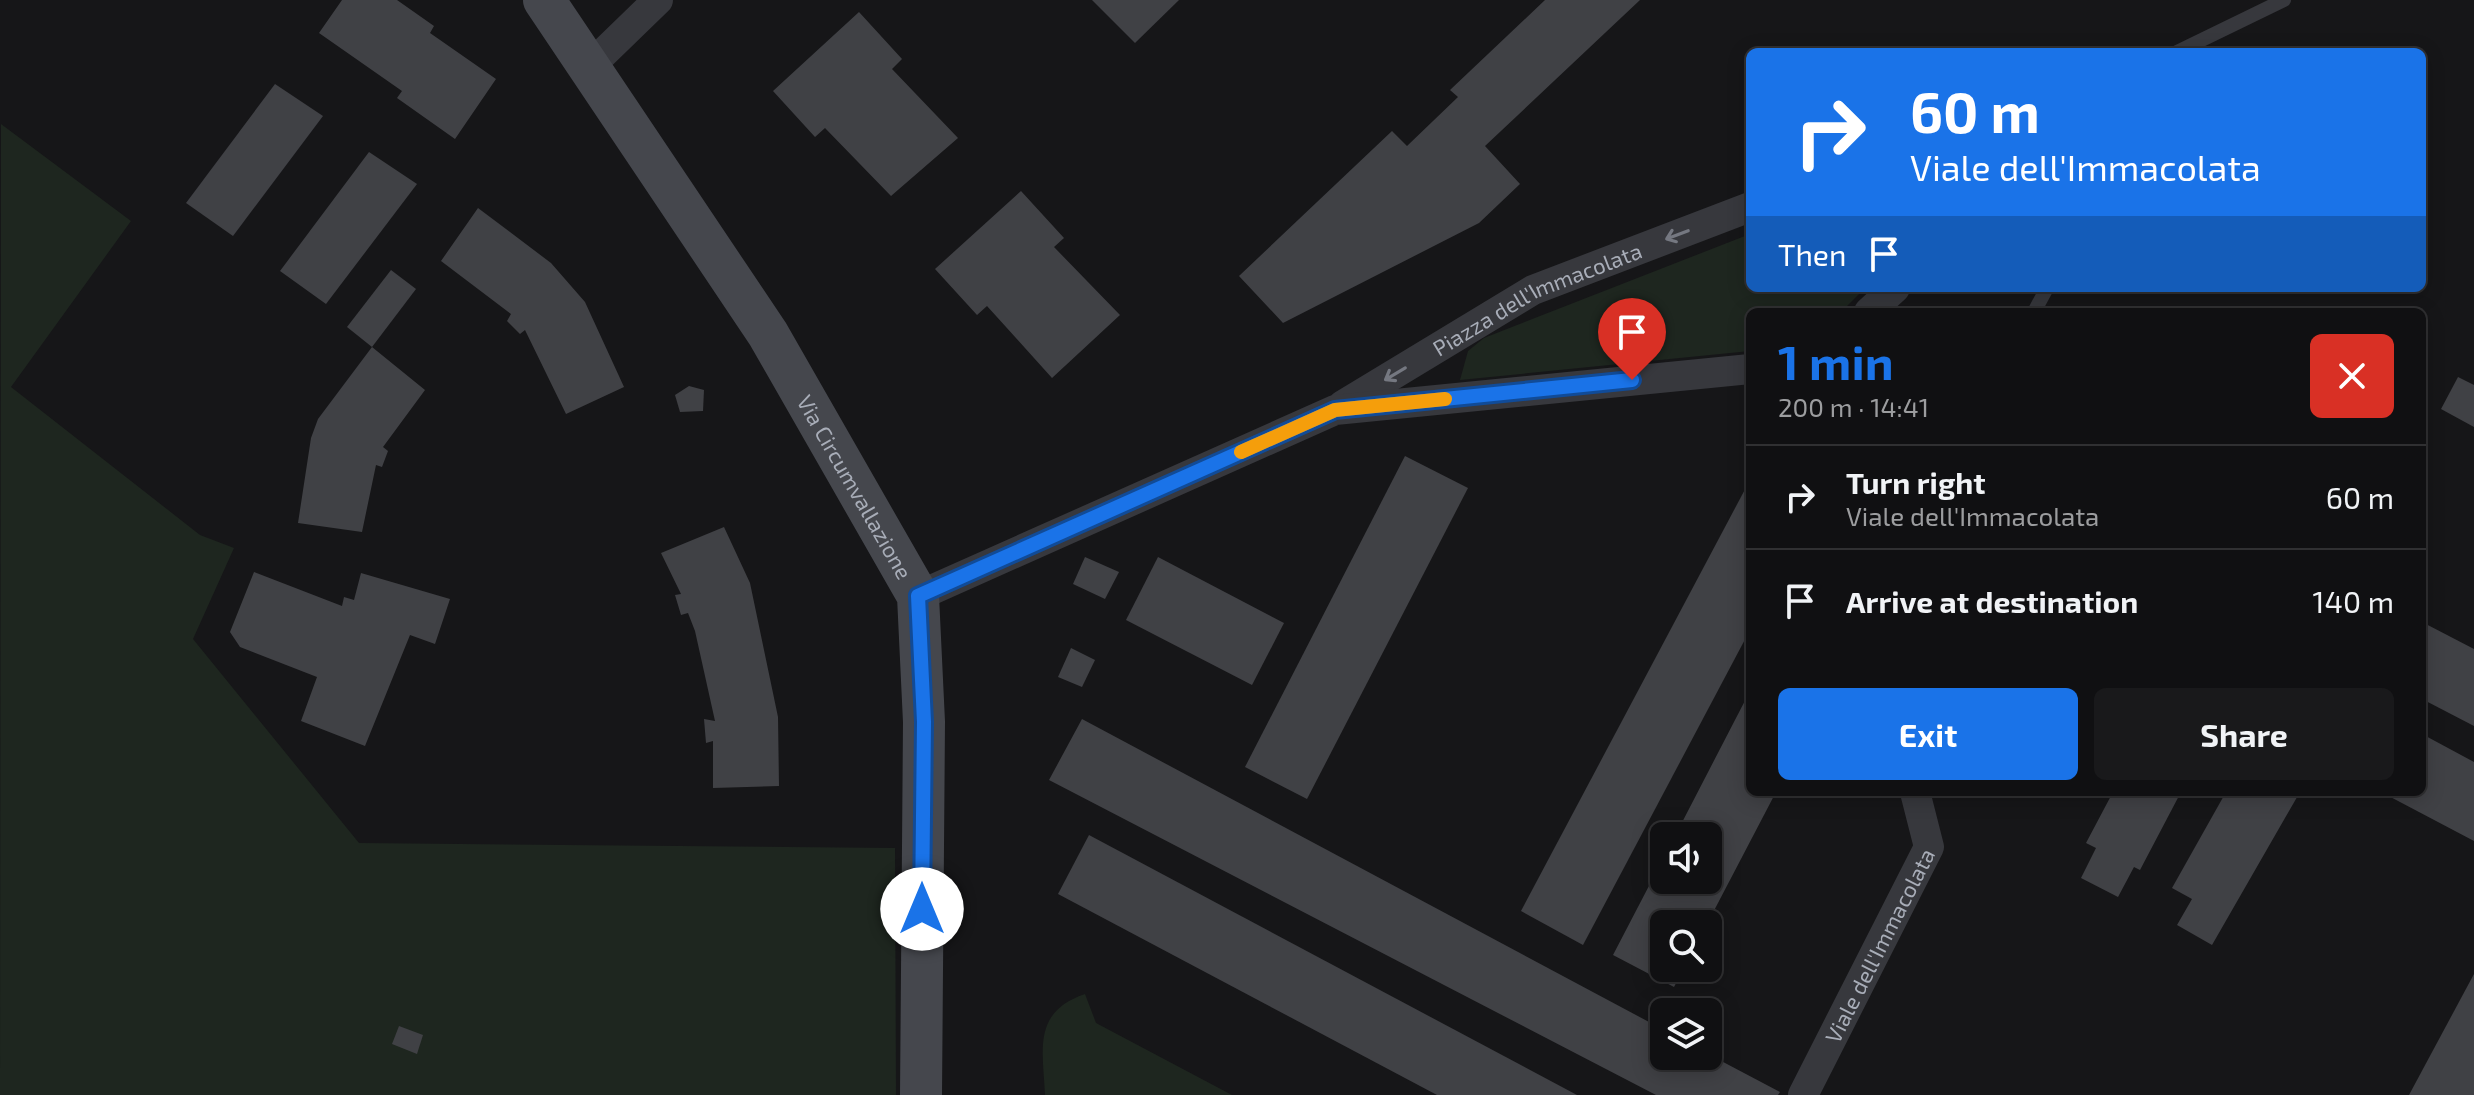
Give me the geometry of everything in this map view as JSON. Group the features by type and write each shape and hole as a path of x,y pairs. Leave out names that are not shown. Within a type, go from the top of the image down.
{"street":[{"name":"Via Circumvallazione","path":"544,0 768,334 918,596 924,722 921,1095"},
{"path":"590,66 658,0"},
{"name":"Piazza dell'Immacolata","path":"1335,410 1533,290 1746,209"},
{"path":"1873,308 1891,292"},
{"path":"918,596 1335,410 1746,369"},
{"name":"Viale dell'Immacolata","path":"1803,1095 1929,847 1916,796"}],"lane":[{"path":"2185,48 2284,0"}],"shaded area":[{"path":"1,124 131,221 11,387 200,535 234,548 193,639 359,843 895,848 896,1095 0,1095"},
{"path":"1746,236 1746,292 1861,292 1845,308 1746,308 1746,351 1460,380 1468,351 1484,338"},
{"path":"1085,994 1096,1023 1232,1095 1045,1095 1044,1034 1056,1011"}],"building":[{"path":"342,0 397,0 434,26 430,33 496,79 455,139 397,98 402,91 319,33"},
{"path":"1092,0 1179,0 1135,43"},
{"path":"1545,0 1640,0 1485,146 1520,184 1479,223 1283,323 1239,276 1392,131 1407,146 1458,97 1450,90"},
{"path":"859,12 902,59 892,69 958,138 891,196 825,128 815,137 773,91"},
{"path":"275,84 323,116 233,236 186,203"},
{"path":"369,152 417,184 326,304 280,271"},
{"path":"1021,191 1064,238 1054,247 1120,315 1052,378 987,306 977,315 935,269"},
{"path":"478,208 551,263 585,302 624,387 566,414 525,330 520,334 507,321 511,314 441,261"},
{"path":"391,270 416,289 372,347 347,327"},
{"path":"372,347 425,390 383,447 388,451 382,467 376,465 362,532 298,523 311,438 318,419"},
{"path":"2458,377 2474,385 2474,427 2441,409"},
{"path":"689,386 704,390 703,411 680,412 675,395"},
{"path":"1405,456 1468,488 1307,799 1245,767"},
{"path":"1746,488 1746,638 1583,945 1521,911"},
{"path":"724,527 750,583 778,717 779,786 713,788 713,741 706,743 704,719 715,721 695,631 688,613 681,615 675,595 681,594 661,553"},
{"path":"1085,557 1119,572 1105,599 1073,584"},
{"path":"1158,557 1284,623 1252,685 1126,620"},
{"path":"254,572 342,606 344,597 354,600 361,573 450,599 435,644 410,635 365,746 301,721 317,677 240,647 230,632"},
{"path":"2426,624 2474,649 2474,726 2426,701"},
{"path":"1071,648 1095,660 1082,687 1058,677"},
{"path":"1746,699 1746,796 1774,796 1714,910 1650,910 1650,974 1613,955 1650,884 1650,894 1722,894 1722,822 1682,822"},
{"path":"1082,719 1650,1023 1650,1070 1722,1070 1722,1061 1780,1092 1778,1095 1656,1095 1049,780"},
{"path":"2426,736 2474,762 2474,841 2389,796 2426,796"},
{"path":"2111,796 2179,796 2140,870 2134,867 2118,897 2081,878 2096,848 2086,843"},
{"path":"2224,796 2298,796 2212,945 2177,925 2192,899 2172,888"},
{"path":"1089,835 1577,1095 1437,1095 1058,894"},
{"path":"2474,974 2474,1095 2409,1095"},
{"path":"399,1026 423,1035 417,1054 392,1044"}],"slow traffic":[{"path":"1241,452 1335,410 1445,399"}],"route":[{"path":"922,909 924,722 918,596 1335,410 1632,380"}]}
